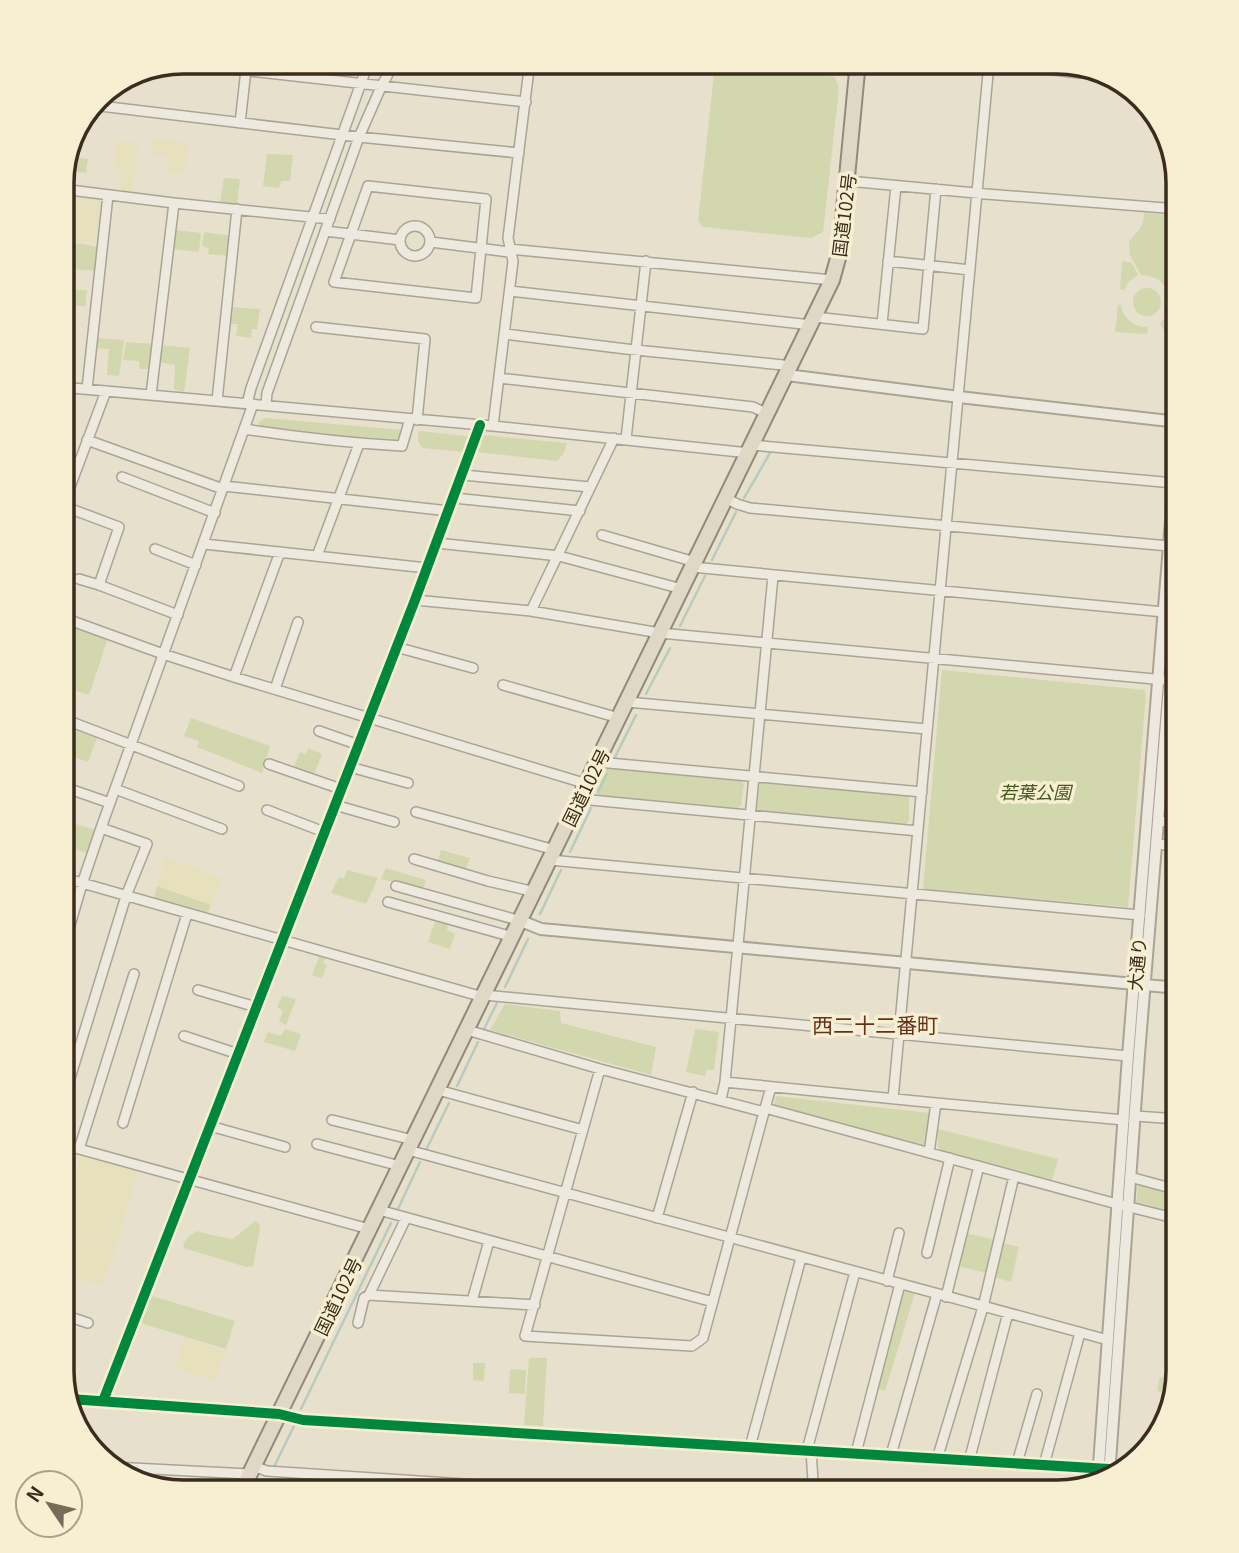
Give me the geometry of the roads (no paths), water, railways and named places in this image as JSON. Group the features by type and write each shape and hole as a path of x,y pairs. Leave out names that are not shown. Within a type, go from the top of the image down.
{"highway":[{"name":"国道102号","path":"246,1480 832,280 841,251 857,74"}],"street":[{"path":"240,123 245,74"},
{"path":"294,74 360,85 526,102"},
{"path":"73,914 130,744 244,429 251,388 364,74"},
{"path":"266,405 267,393 359,137 388,74"},
{"path":"493,426 513,261 508,238 529,74"},
{"path":"892,1099 978,193 985,74"},
{"path":"105,107 519,153"},
{"path":"848,181 1166,208"},
{"path":"368,186 486,199 476,298 334,282 351,233 368,186"},
{"path":"882,324 896,186"},
{"path":"510,291 813,321 923,329 936,189"},
{"path":"74,191 330,219"},
{"path":"87,389 108,195"},
{"path":"151,395 174,203"},
{"path":"216,401 237,209"},
{"path":"419,226 428,232 431,242 424,254 415,256 406,253 400,240 404,231 419,226"},
{"path":"326,231 400,240"},
{"path":"431,242 481,249 646,261 832,280"},
{"path":"626,439 646,261"},
{"path":"888,261 970,270"},
{"path":"244,429 359,444 402,446 414,419 425,339 316,327"},
{"path":"505,334 783,365 789,371 959,397 1166,421"},
{"path":"499,379 753,407 768,414"},
{"path":"74,388 614,438 952,463 1166,482"},
{"path":"74,476 106,391"},
{"path":"103,1401 359,745 480,425"},
{"path":"531,611 614,438"},
{"path":"87,440 224,488 449,511"},
{"path":"317,556 359,444"},
{"path":"74,463 78,464"},
{"path":"463,475 590,487"},
{"path":"122,477 215,513"},
{"path":"454,498 580,511"},
{"path":"726,498 750,508 1166,546"},
{"path":"74,512 119,527 99,585"},
{"path":"602,535 694,565 773,576 1164,612"},
{"path":"437,543 558,556 681,589"},
{"path":"204,544 427,568"},
{"path":"155,549 196,565"},
{"path":"234,677 280,552"},
{"path":"721,1100 732,1018 773,576"},
{"path":"79,579 178,615"},
{"name":"大通り","path":"1104,1468 1108,1340 1123,1206 1130,1177 1135,1116 1140,915 1163,680 1166,586"},
{"path":"415,600 531,611 660,634 1163,680"},
{"path":"74,622 234,677 587,784"},
{"path":"275,689 298,622"},
{"path":"396,646 473,668"},
{"name":"大通り","path":"1166,668 1163,680 1166,689"},
{"path":"503,685 619,718"},
{"path":"627,702 928,729"},
{"path":"74,723 239,786"},
{"path":"319,731 359,745"},
{"path":"598,762 922,792"},
{"name":"大通り","path":"1104,1468 1123,1206 1128,1056 1140,985 1166,762"},
{"path":"269,764 341,789"},
{"path":"350,767 408,783"},
{"path":"115,789 222,829"},
{"path":"73,790 110,803"},
{"path":"580,799 918,831"},
{"path":"335,805 394,822"},
{"path":"267,810 324,832"},
{"path":"416,812 552,855 744,878 1140,915"},
{"path":"1158,821 1166,822"},
{"path":"73,1068 126,896 147,844 101,828"},
{"path":"1156,844 1166,845"},
{"path":"414,859 534,892"},
{"path":"73,881 484,996 1128,1056"},
{"path":"396,886 541,929 1166,987"},
{"path":"388,902 513,937"},
{"path":"123,1122 187,914"},
{"path":"79,1149 134,974"},
{"path":"198,990 256,1007"},
{"path":"467,1030 600,1069 1166,1216"},
{"path":"184,1036 238,1054"},
{"path":"600,1069 526,1336 692,1346 703,1338 771,1087"},
{"path":"725,1082 1124,1120"},
{"path":"438,1090 583,1130"},
{"path":"657,1217 693,1092"},
{"path":"929,1153 936,1103"},
{"path":"1135,1116 1166,1118"},
{"path":"332,1120 566,1193 1108,1340"},
{"path":"210,1126 285,1147"},
{"path":"317,1144 400,1166"},
{"path":"73,1147 369,1229"},
{"path":"927,1253 950,1158"},
{"path":"891,1455 979,1166"},
{"path":"937,1459 983,1307 1014,1176"},
{"path":"1130,1177 1166,1188"},
{"path":"379,1210 713,1302"},
{"path":"358,1323 364,1298 369,1295 406,1218"},
{"path":"887,1281 899,1233"},
{"path":"472,1301 489,1241"},
{"path":"750,1447 801,1258"},
{"path":"813,1480 809,1450 855,1272"},
{"path":"856,1453 900,1284"},
{"path":"369,1295 535,1305"},
{"path":"969,1461 1008,1313"},
{"path":"73,1318 88,1323"},
{"path":"1044,1465 1080,1333"},
{"path":"1017,1463 1037,1394"},
{"path":"78,1399 279,1414 303,1420 1017,1463 1096,1472"},
{"path":"133,1467 251,1470 359,1480"}],"waterway":[{"path":"744,498 770,453"},
{"path":"712,560 736,512"},
{"path":"680,626 705,576"},
{"path":"646,694 670,648"},
{"path":"615,757 636,715"},
{"path":"598,792 607,774"},
{"path":"570,852 591,808"},
{"path":"540,914 561,870"},
{"path":"505,987 528,939"},
{"path":"484,1029 497,1003"},
{"path":"457,1086 478,1042"},
{"path":"427,1148 449,1103"},
{"path":"398,1209 420,1162"},
{"path":"301,1409 391,1223"},
{"path":"274,1467 294,1426"}],"district":[{"name":"西二十二番町","path":"875,1024"}],"park label":[{"name":"若葉公園","path":"1035,791"}]}
